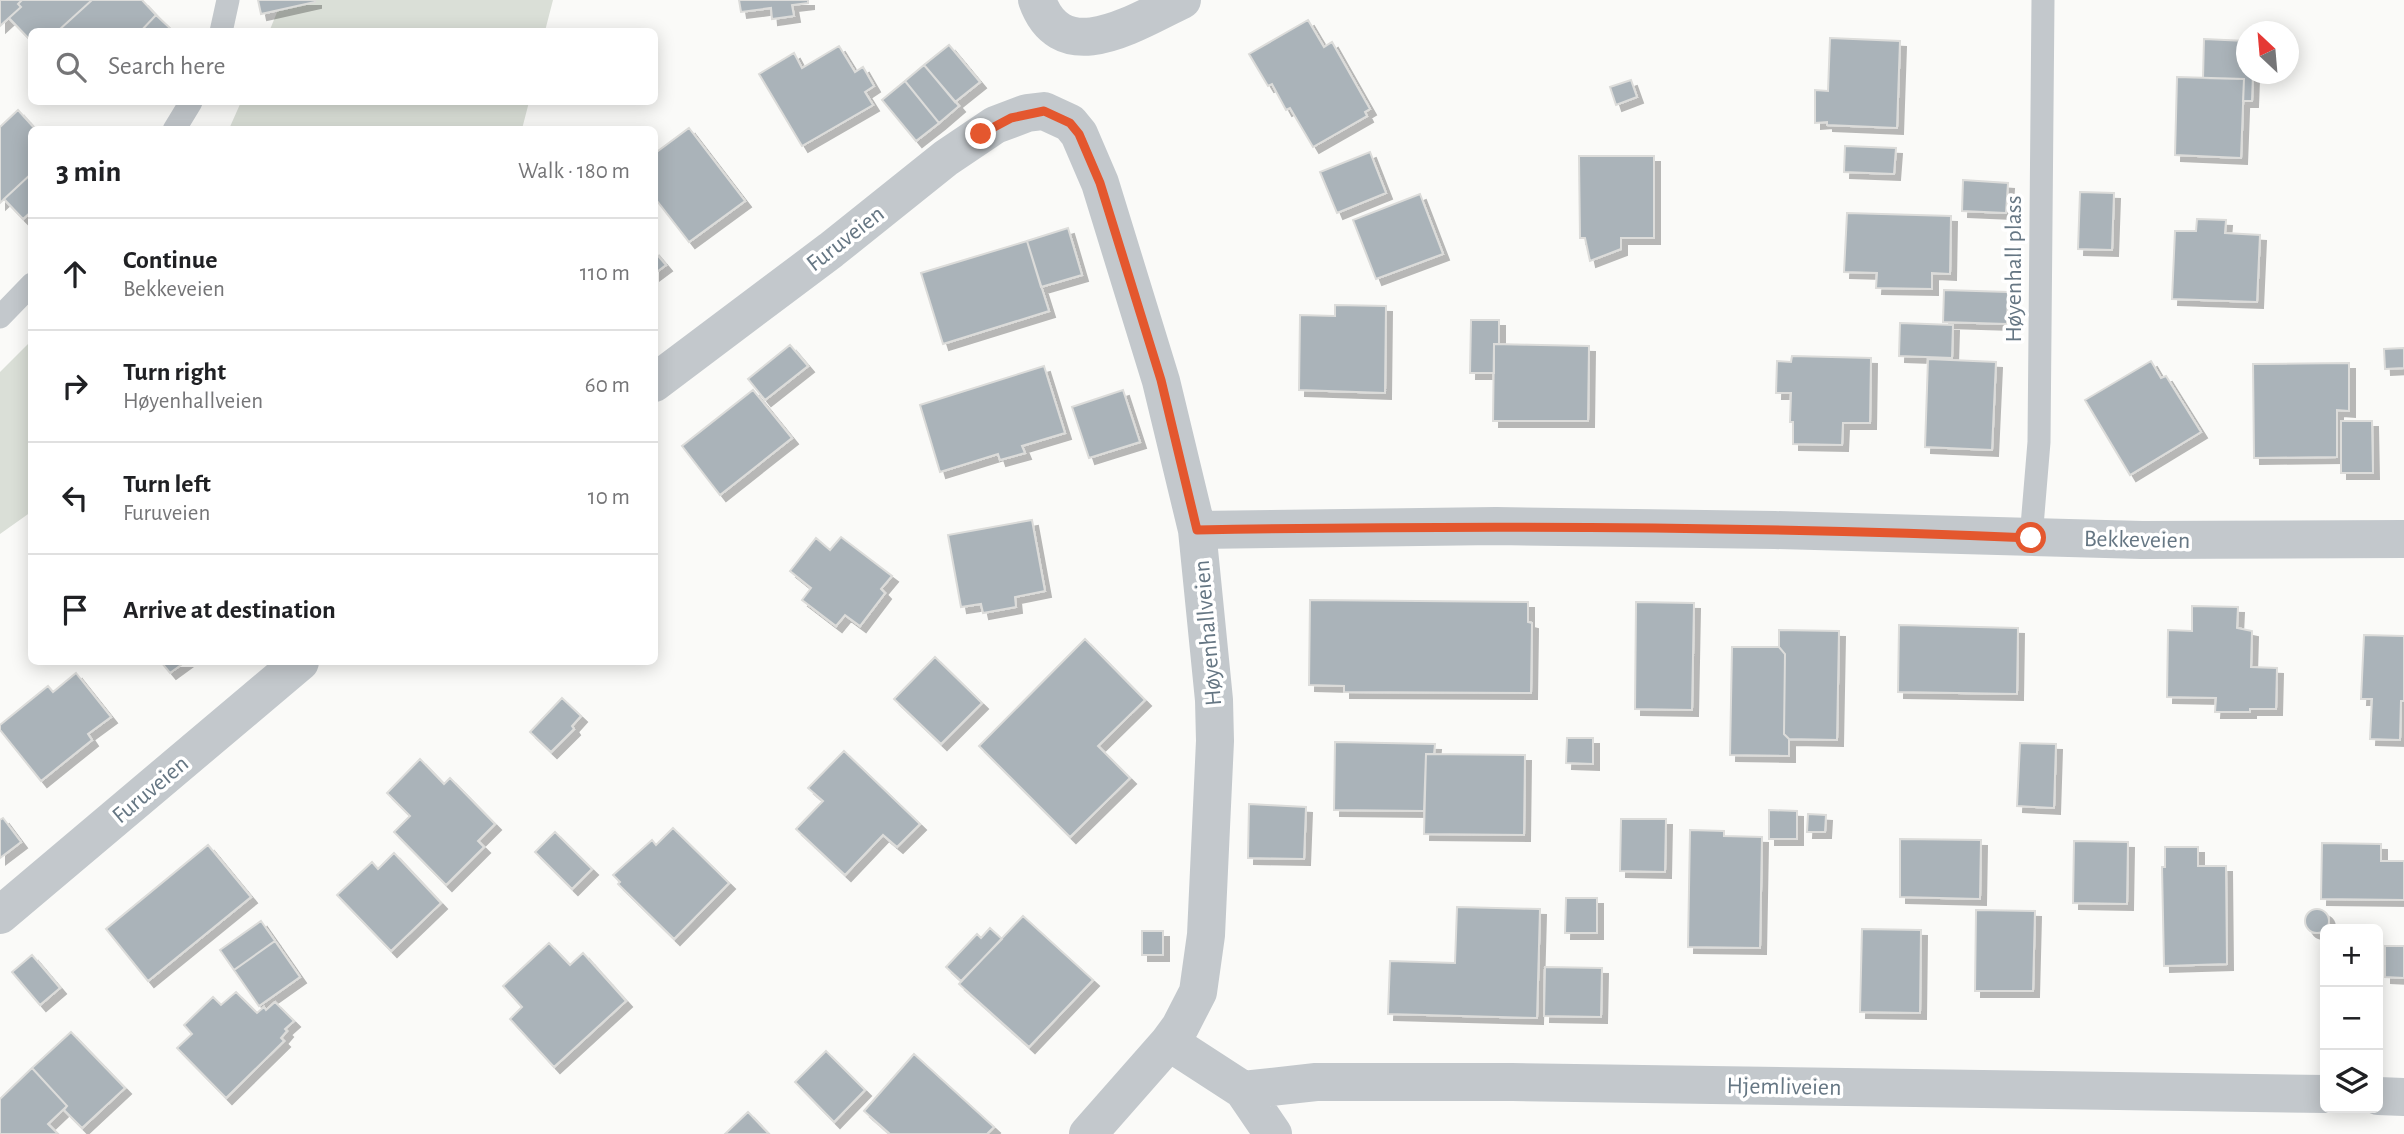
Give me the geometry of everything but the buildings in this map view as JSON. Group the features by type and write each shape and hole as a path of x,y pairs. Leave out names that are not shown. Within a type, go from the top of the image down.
{"street":[{"path":"1037,0 1048,23 1069,36 1093,37 1118,30 1182,0"},
{"name":"Furuveien","path":"658,380 831,250 946,158 1011,118 1044,111"},
{"name":"Høyenhallveien","path":"1044,111 1070,123 1079,134 1100,183 1161,380 1197,530 1214,714 1206,935 1198,992 1169,1042 1088,1134"},
{"name":"Bekkeveien","path":"1197,530 1496,526 1774,530 2031,538 2404,540"},
{"name":"Furuveien","path":"0,915 296,665"},
{"path":"1169,1042 1243,1090 1273,1134"},
{"name":"Hjemliveien","path":"1243,1090 1316,1083 1512,1082 2320,1094"},
{"path":"2383,1096 2404,1097"}],"lane":[{"path":"222,28 228,0"},
{"name":"Høyenhall plass","path":"2031,538 2039,442 2043,0"},
{"path":"176,126 189,105"},
{"path":"0,317 28,288"}],"shaded area":[{"path":"282,0 553,0 546,28 271,28"},
{"path":"240,105 528,105 523,126 230,126"},
{"path":"28,344 28,514 0,534 0,372"}],"route":[{"path":"981,134 1011,118 1044,111 1070,123 1079,134 1100,183 1161,380 1197,530 1496,526 1774,530 2031,538"}]}
